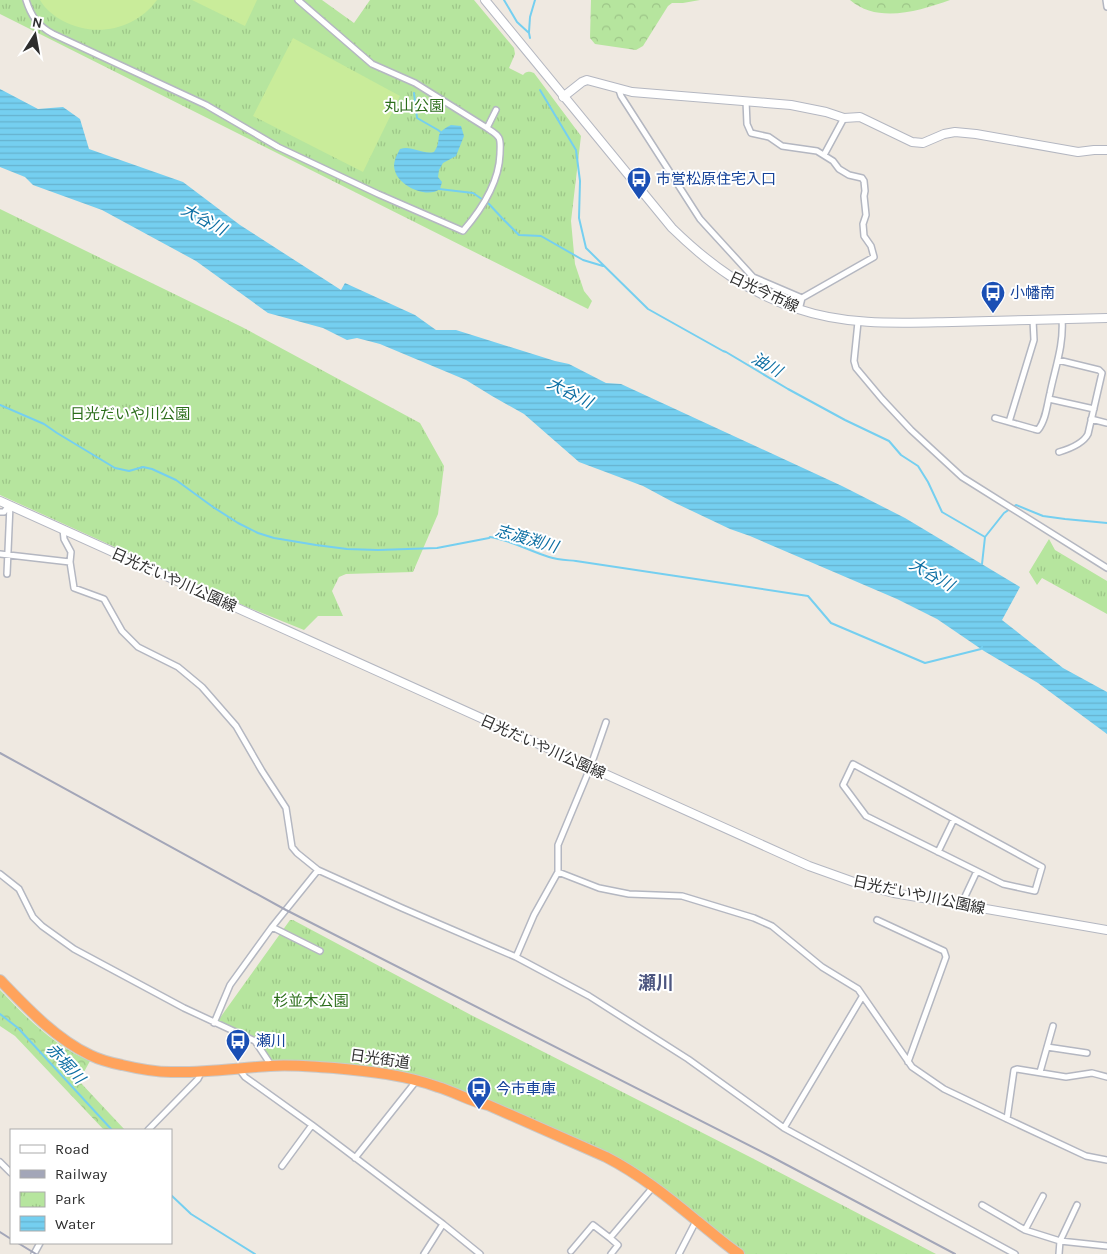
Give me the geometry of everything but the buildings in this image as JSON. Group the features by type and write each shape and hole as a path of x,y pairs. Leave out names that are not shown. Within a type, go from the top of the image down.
{"highway":[{"name":"日光街道","path":"0,980 30,1011 72,1045 92,1056 116,1064 140,1069 172,1072 272,1066 335,1068 388,1074 440,1087 606,1157 654,1187 739,1254"}],"main road":[{"name":"日光今市線","path":"485,0 672,228 691,247 719,270 741,284 799,310 858,322 891,323 1107,318"},
{"path":"563,97 587,80 632,92 791,105 826,112 844,118 860,117 912,142 923,144 944,134 955,132 1078,152 1107,150"},
{"name":"日光だいや川公園線","path":"0,501 787,857 829,874 879,890 1107,930"}],"street":[{"path":"26,0 36,22 48,31 206,105 278,147 463,231 483,204 494,182 499,167 499,138 487,128 415,83 372,64 298,0"},
{"path":"1106,0 1107,6"},
{"path":"620,90 621,96 700,219 753,277 802,298"},
{"path":"746,101 747,124 751,133 769,137 782,146 817,151 833,161 839,169 849,175 862,178 864,181 866,215 863,224 864,236 871,246 874,257 802,298 799,310"},
{"path":"487,128 496,110"},
{"path":"824,155 844,118"},
{"path":"995,418 1038,430 1041,427 1048,406 1062,344 1062,319"},
{"path":"1009,422 1034,340 1033,320"},
{"path":"858,322 854,361 856,368 899,418 962,477 1107,568"},
{"path":"1058,360 1099,370 1102,373 1086,439 1059,452"},
{"path":"1049,399 1094,409"},
{"path":"1091,419 1107,423"},
{"path":"0,512 4,512 10,505"},
{"path":"6,574 10,505"},
{"path":"62,529 64,539 71,552 70,562 74,588 104,599 122,631 138,647 178,667 202,687 236,726 286,808 292,847 318,870 516,957 597,1001 688,1059 784,1128 1015,1254"},
{"path":"0,554 70,562"},
{"path":"516,957 534,914 558,872 558,845 590,768 606,722"},
{"path":"853,764 954,819 1042,867 1035,891 1003,884 866,816 843,785 853,764"},
{"path":"938,852 954,819"},
{"path":"214,1023 230,985 272,927 318,870"},
{"path":"961,905 977,871"},
{"path":"558,872 599,888 629,894 682,896 754,918 772,926 822,967 858,989 912,1067 944,1089 1086,1156 1107,1160"},
{"path":"0,874 19,889 33,918 74,949 184,1008 255,1040 272,1066"},
{"path":"877,920 944,952 946,957 908,1062"},
{"path":"272,927 320,951"},
{"path":"784,1128 862,997"},
{"path":"1040,1072 1053,1026"},
{"path":"1047,1047 1087,1052"},
{"path":"239,1069 245,1077 312,1124 480,1254"},
{"path":"1008,1119 1014,1070 1066,1076 1092,1073 1107,1077"},
{"path":"149,1129 198,1079 203,1071"},
{"path":"355,1158 417,1080"},
{"path":"282,1166 312,1124"},
{"path":"0,1162 10,1172"},
{"path":"610,1238 654,1187"},
{"path":"1025,1230 1043,1196"},
{"path":"982,1205 1025,1230 1060,1241 1107,1246"},
{"path":"1059,1254 1060,1241 1077,1206"},
{"path":"679,1254 696,1220"},
{"path":"424,1254 443,1224"},
{"path":"571,1251 592,1225 618,1245 611,1254"}],"green space":[{"name":"丸山公園","path":"0,0 322,0 354,23 370,0 474,0 514,48 515,54 509,68 523,75 528,72 534,73 581,136 571,221 575,264 584,291 592,301 588,309 0,14"},
{"path":"40,0 157,0 138,18 114,28 101,30 75,26 63,21 50,12"},
{"path":"192,0 257,0 245,26"},
{"path":"591,0 700,0 672,3 668,6 643,46 636,50 595,44 590,38"},
{"path":"850,0 950,0 912,11 886,13 873,12"},
{"path":"293,38 400,96 363,172 253,116"},
{"name":"日光だいや川公園","path":"0,209 242,327 420,423 444,466 438,514 413,572 346,574 339,577 332,591 343,616 318,616 304,630 247,607 0,495"},
{"path":"1049,539 1055,550 1107,581 1107,614 1042,578 1037,585 1029,572"},
{"name":"杉並木公園","path":"290,920 936,1254 744,1254 664,1189 497,1105 460,1090 421,1076 273,1064 256,1039 217,1022"},
{"path":"0,990 31,1021 53,1039 65,1048 90,1061 79,1081 124,1129 103,1129 15,1036 0,1026"}],"water":[{"name":"大谷川","path":"0,89 38,109 63,107 80,119 89,149 183,182 240,225 341,290 345,283 415,315 436,330 456,330 569,364 606,383 621,384 842,486 905,518 1020,587 1002,620 1063,668 1107,692 1107,734 1038,683 984,651 937,619 897,599 730,529 643,486 579,462 524,414 466,380 380,344 357,338 347,340 323,328 268,313 196,261 102,210 33,185 25,177 0,167"},
{"path":"451,125 461,126 464,136 456,156 443,163 439,170 438,177 442,182 440,189 428,193 421,192 402,182 394,168 395,159 400,149 409,148 430,153 434,152 437,147 439,134"}],"waterway":[{"name":"油川","path":"504,0 517,22 529,33 530,38"},
{"path":"529,32 530,17 535,0"},
{"name":"油川","path":"540,90 576,150 580,181 579,218 586,248 648,309 788,389 889,441 901,455 918,466 942,512 985,537"},
{"path":"414,93 417,118 442,133"},
{"path":"439,189 473,193 489,204 519,235 541,236 583,260 603,266"},
{"name":"志渡渕川","path":"0,405 44,424 115,468 129,471 143,467 176,480 238,523 258,533 274,538 347,549 378,550 437,548 490,537 556,559 808,596 831,623 925,663 981,649 982,647"},
{"path":"985,537 1004,513 1016,505 1043,516 1107,523"},
{"name":"油川","path":"982,564 985,537"},
{"name":"赤堀川","path":"0,1014 18,1028 111,1129"},
{"name":"赤堀川","path":"172,1196 191,1214 255,1254"}],"railway":[{"path":"0,753 286,910 772,1157 955,1254"},
{"path":"0,1232 10,1238"},
{"path":"20,1244 36,1254"}],"place":[{"name":"市営松原住宅入口","path":"639,200"},
{"name":"小幡南","path":"993,314"},
{"name":"瀬川","path":"238,1062"},
{"name":"今市車庫","path":"479,1110"}],"district":[{"name":"瀬川","path":"656,983"}]}
